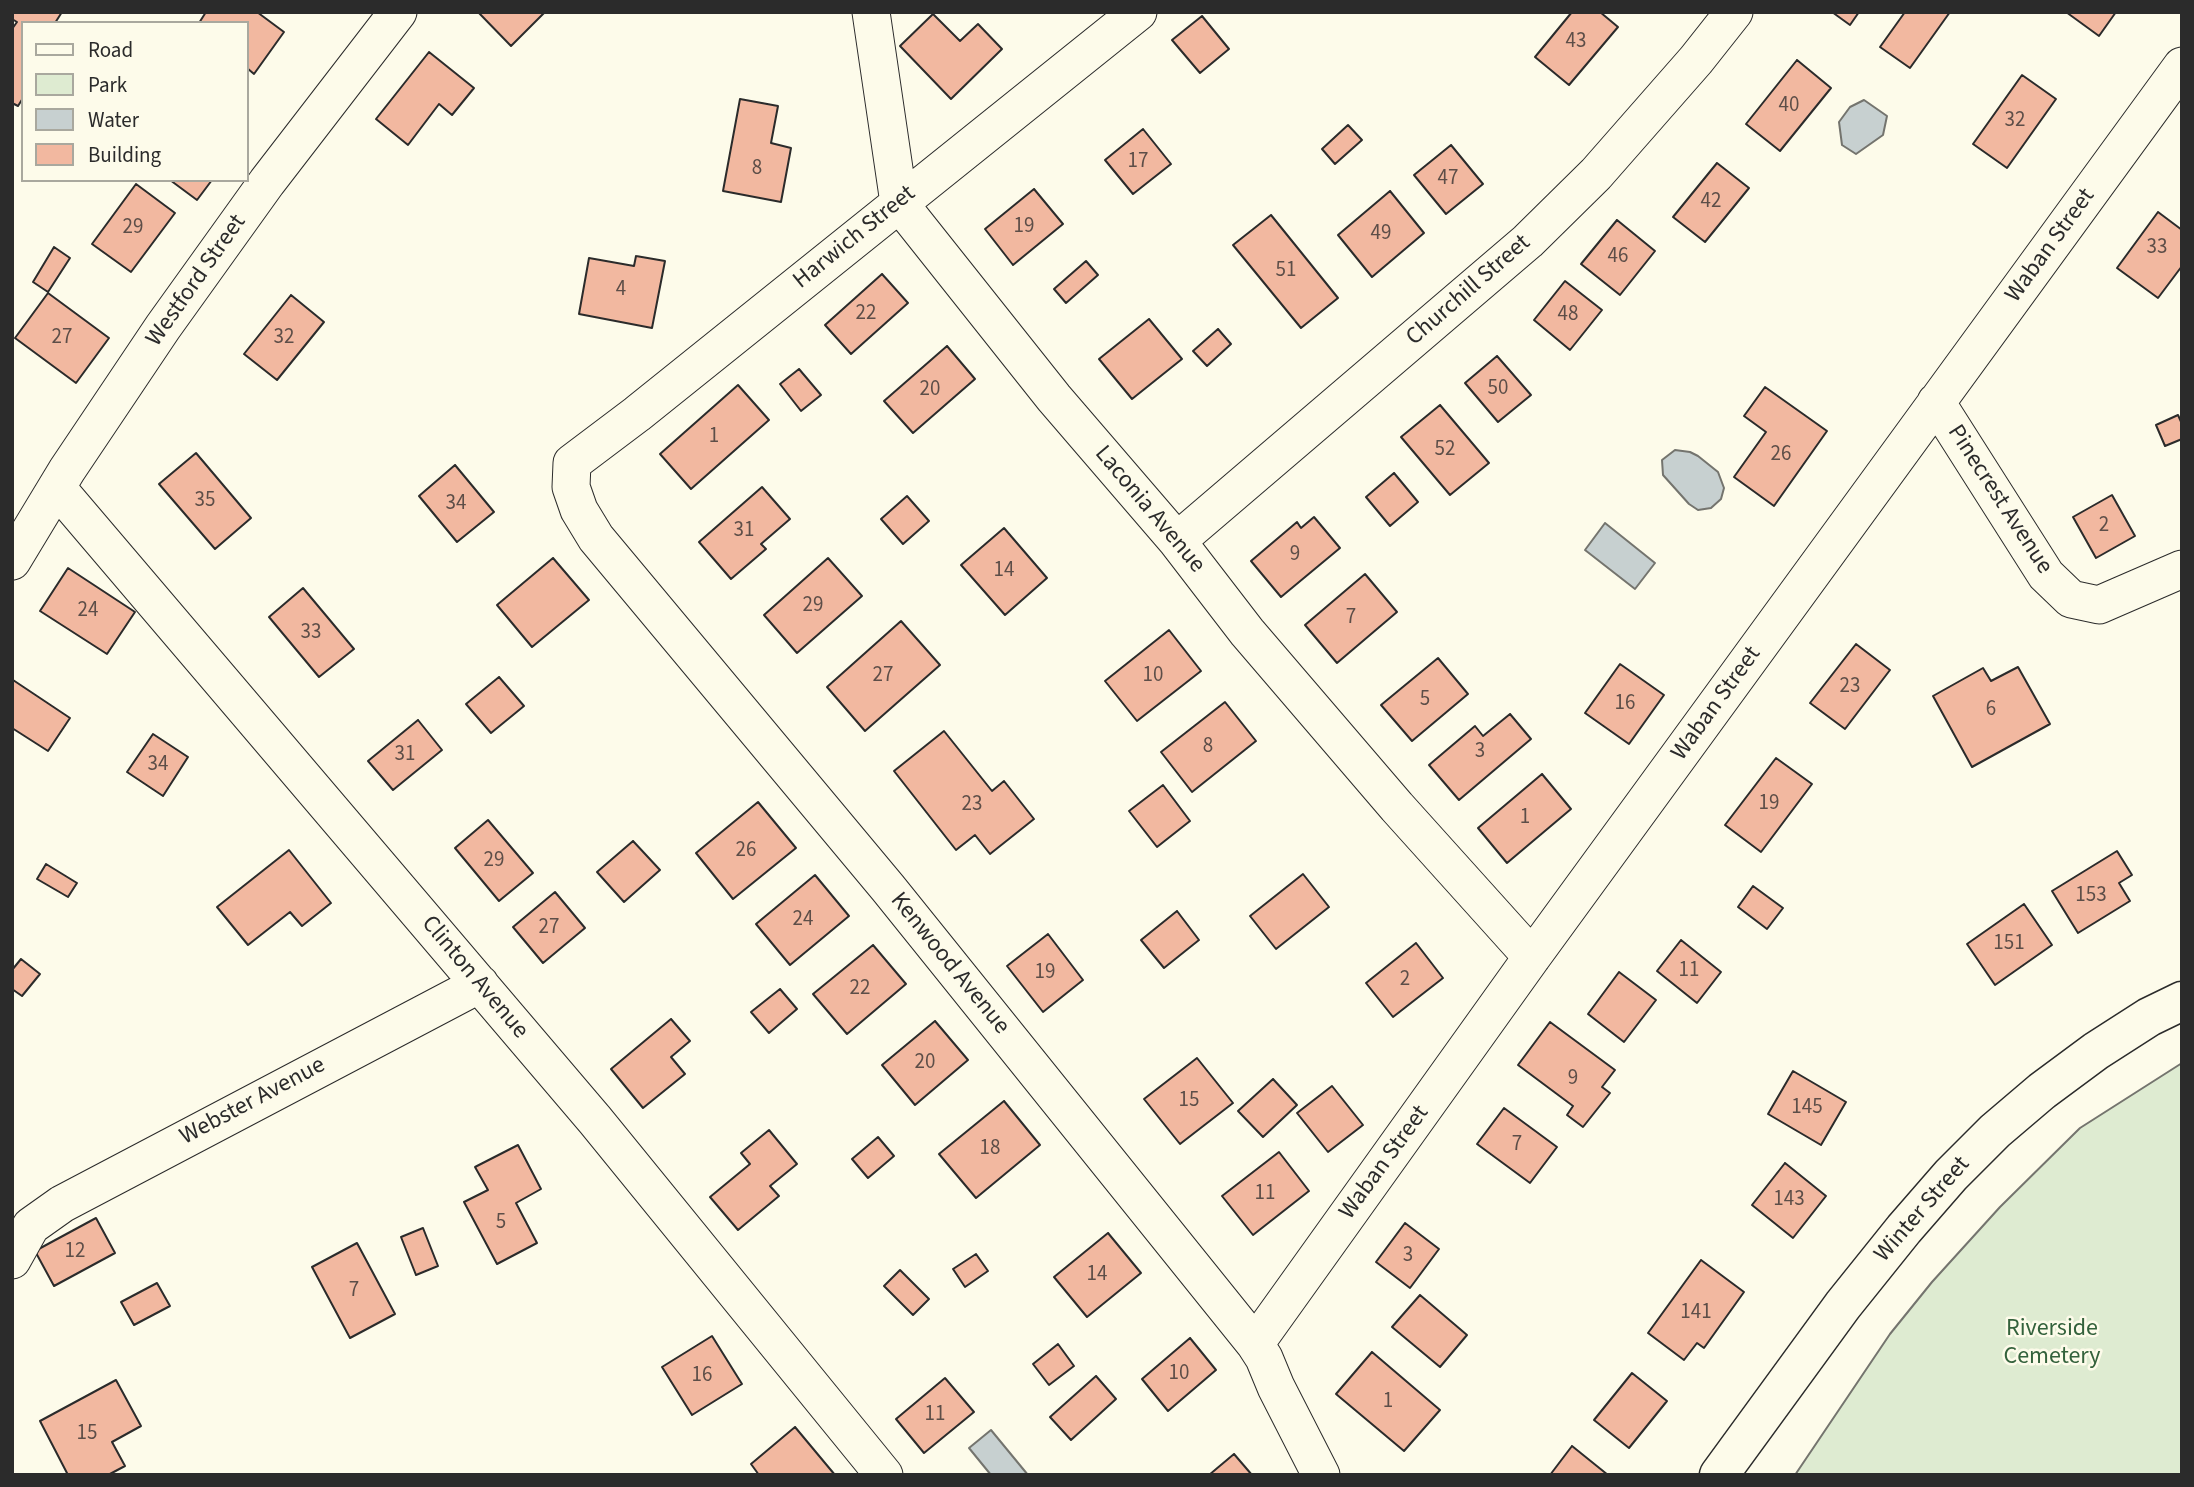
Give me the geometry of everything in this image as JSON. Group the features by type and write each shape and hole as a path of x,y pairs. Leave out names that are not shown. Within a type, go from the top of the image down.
{"main road":[{"name":"Winter Street","path":"1719,1475 1843,1305 1903,1229 1951,1175 1995,1131 2053,1083 2096,1051 2150,1017 2182,1001"}],"street":[{"name":"Westford Street","path":"12,561 163,327 267,182 398,12"},
{"name":"Laconia Avenue","path":"871,12 900,203 1054,398 1177,541 1247,632 1397,807 1532,957"},
{"name":"Harwich Street","path":"572,463 637,414 1138,12"},
{"name":"Churchill Street","path":"1177,541 1528,241 1596,174 1696,60 1734,12"},
{"name":"Waban Street","path":"1255,1344 1532,957 2182,66"},
{"name":"Pinecrest Avenue","path":"1936,402 2046,575 2071,599 2099,605 2182,569"},
{"name":"Kenwood Avenue","path":"572,463 571,487 579,510 596,538 888,888 1255,1344 1321,1475"},
{"name":"Clinton Avenue","path":"57,488 621,1152 884,1475"},
{"name":"Webster Avenue","path":"12,1260 31,1226 62,1204 480,984"}],"green space":[{"name":"Riverside Cemetery","path":"2182,1063 2182,1475 1795,1475 1890,1334 1932,1282 2000,1207 2080,1128"}],"water":[{"path":"1864,100 1887,116 1883,135 1856,154 1842,145 1839,122 1850,107"},
{"path":"1675,450 1698,456 1718,472 1724,488 1721,499 1711,508 1698,510 1689,504 1663,475 1662,460"},
{"path":"1605,523 1655,563 1635,589 1585,550"},
{"path":"991,1430 1028,1475 991,1475 969,1448"}],"building":[{"path":"12,12 62,12 56,21 21,21 21,101 18,106 12,103 12,29 17,22 12,19"},
{"path":"206,12 257,12 284,32 254,74 248,69 248,21 200,21"},
{"path":"478,12 545,12 511,46"},
{"path":"1572,12 1600,12 1618,27 1569,85 1535,57"},
{"path":"1832,12 1859,12 1850,25"},
{"path":"1905,12 1950,12 1910,68 1880,47"},
{"path":"2066,12 2116,12 2099,36"},
{"path":"933,14 960,41 978,24 1002,49 951,99 900,46"},
{"path":"1202,16 1229,49 1200,73 1172,40"},
{"path":"429,52 474,88 452,115 439,104 408,145 376,119"},
{"path":"1797,60 1831,88 1780,151 1746,124"},
{"path":"2022,75 2056,99 2007,168 1973,144"},
{"path":"740,99 778,106 771,143 791,148 781,202 723,191"},
{"path":"1348,125 1362,140 1335,164 1322,149"},
{"path":"1143,129 1171,164 1133,194 1105,160"},
{"path":"1451,145 1483,184 1446,214 1414,175"},
{"path":"1717,163 1749,188 1705,242 1673,217"},
{"path":"173,182 210,182 197,200"},
{"path":"136,184 175,213 131,272 92,244"},
{"path":"1034,189 1063,224 1013,265 985,229"},
{"path":"1390,191 1424,233 1372,277 1338,235"},
{"path":"2158,212 2182,230 2182,266 2158,298 2117,268"},
{"path":"1271,215 1338,298 1301,328 1233,245"},
{"path":"1617,220 1655,251 1620,295 1581,264"},
{"path":"54,247 70,258 48,292 33,282"},
{"path":"636,256 665,261 652,328 579,314 589,258 634,266"},
{"path":"1086,261 1098,275 1066,303 1054,289"},
{"path":"882,274 908,303 851,354 825,325"},
{"path":"1565,281 1602,310 1570,350 1534,320"},
{"path":"48,293 109,338 76,383 15,338"},
{"path":"291,295 324,322 277,380 244,354"},
{"path":"1149,319 1182,359 1132,399 1099,359"},
{"path":"1218,329 1231,344 1207,366 1193,351"},
{"path":"947,346 975,379 913,433 884,401"},
{"path":"1497,356 1531,395 1498,422 1465,383"},
{"path":"799,369 821,395 801,411 780,384"},
{"path":"738,385 769,420 691,489 660,454"},
{"path":"1765,387 1827,431 1774,506 1734,477 1766,432 1744,416"},
{"path":"1440,405 1489,463 1450,495 1401,437"},
{"path":"2178,415 2182,424 2182,439 2165,446 2156,425"},
{"path":"196,453 251,518 215,549 159,484"},
{"path":"455,465 494,512 457,542 419,496"},
{"path":"1394,473 1418,502 1390,526 1366,497"},
{"path":"762,487 790,519 761,544 766,549 731,579 699,542"},
{"path":"2112,495 2135,536 2096,558 2073,517"},
{"path":"907,496 929,521 903,544 881,519"},
{"path":"1314,517 1340,548 1281,597 1251,561 1297,522 1301,528"},
{"path":"1004,528 1047,578 1005,615 961,565"},
{"path":"553,558 589,600 532,647 497,605"},
{"path":"828,558 862,596 797,653 764,615"},
{"path":"68,568 135,612 107,654 40,611"},
{"path":"1365,574 1397,612 1337,663 1305,625"},
{"path":"303,588 354,649 319,677 269,617"},
{"path":"901,621 940,665 865,731 827,687"},
{"path":"1169,630 1201,671 1137,721 1105,681"},
{"path":"1856,644 1890,670 1845,729 1810,703"},
{"path":"1438,658 1468,694 1412,741 1381,705"},
{"path":"1620,664 1664,695 1629,744 1585,713"},
{"path":"2018,667 2050,724 1972,767 1933,696 1983,668 1991,681"},
{"path":"499,677 524,706 491,733 466,704"},
{"path":"13,680 70,718 48,751 12,728"},
{"path":"1225,702 1256,741 1192,792 1161,752"},
{"path":"1510,714 1531,739 1459,800 1429,765 1475,726 1483,736"},
{"path":"418,720 442,750 393,790 368,761"},
{"path":"944,731 992,791 1004,781 1034,819 990,854 975,835 956,850 894,771"},
{"path":"153,734 188,757 163,796 127,772"},
{"path":"1776,758 1812,784 1761,852 1725,825"},
{"path":"1542,774 1571,809 1507,863 1478,828"},
{"path":"1163,785 1190,821 1157,847 1129,811"},
{"path":"758,802 796,848 733,899 696,853"},
{"path":"488,820 533,873 499,901 455,848"},
{"path":"633,841 660,870 624,902 597,872"},
{"path":"289,850 331,903 302,926 290,912 248,945 217,907"},
{"path":"2117,851 2132,875 2119,883 2130,901 2078,933 2052,891"},
{"path":"46,864 77,883 68,897 37,879"},
{"path":"1303,874 1329,907 1276,949 1250,916"},
{"path":"815,875 849,916 790,965 756,924"},
{"path":"1753,886 1783,908 1767,929 1738,907"},
{"path":"555,892 585,928 543,963 513,927"},
{"path":"2024,904 2052,945 1995,985 1967,944"},
{"path":"1177,911 1199,940 1164,968 1141,940"},
{"path":"1048,934 1083,980 1043,1012 1007,966"},
{"path":"1681,940 1721,972 1697,1003 1657,971"},
{"path":"1416,943 1443,978 1393,1017 1366,983"},
{"path":"873,945 906,984 847,1034 813,994"},
{"path":"21,959 40,974 22,996 12,989 12,970"},
{"path":"1619,972 1656,1000 1624,1042 1588,1014"},
{"path":"780,989 797,1009 769,1033 751,1012"},
{"path":"671,1019 690,1041 671,1057 685,1074 643,1108 611,1069"},
{"path":"935,1021 968,1060 915,1105 882,1065"},
{"path":"1550,1022 1615,1070 1602,1087 1610,1093 1583,1127 1567,1115 1573,1106 1518,1065"},
{"path":"1197,1058 1233,1103 1180,1144 1144,1099"},
{"path":"1793,1071 1846,1102 1821,1145 1768,1114"},
{"path":"1273,1079 1297,1105 1263,1137 1238,1111"},
{"path":"1332,1086 1363,1125 1328,1152 1297,1113"},
{"path":"1004,1101 1040,1145 976,1198 939,1154"},
{"path":"1504,1108 1557,1147 1530,1183 1477,1144"},
{"path":"769,1130 797,1164 770,1186 779,1196 738,1230 710,1197 750,1164 741,1153"},
{"path":"878,1137 894,1156 868,1178 852,1159"},
{"path":"518,1145 541,1189 516,1203 537,1243 497,1264 464,1202 488,1190 475,1167"},
{"path":"1279,1152 1309,1191 1253,1235 1222,1196"},
{"path":"1785,1163 1826,1196 1793,1238 1752,1205"},
{"path":"96,1218 115,1253 54,1286 35,1251"},
{"path":"1405,1223 1439,1249 1410,1288 1376,1262"},
{"path":"423,1228 438,1266 416,1275 401,1237"},
{"path":"1108,1233 1141,1273 1087,1317 1054,1277"},
{"path":"357,1243 395,1314 350,1338 312,1267"},
{"path":"976,1254 988,1271 965,1287 953,1269"},
{"path":"1701,1260 1744,1292 1704,1348 1697,1343 1684,1360 1648,1333"},
{"path":"900,1270 929,1299 913,1315 884,1286"},
{"path":"157,1283 170,1306 134,1325 121,1302"},
{"path":"1420,1295 1467,1335 1440,1367 1392,1327"},
{"path":"712,1336 742,1384 692,1415 662,1367"},
{"path":"1190,1338 1216,1370 1168,1411 1142,1379"},
{"path":"1058,1344 1074,1366 1049,1385 1033,1364"},
{"path":"1372,1352 1440,1410 1404,1451 1336,1394"},
{"path":"1632,1373 1667,1401 1629,1448 1594,1420"},
{"path":"1096,1376 1116,1399 1071,1440 1050,1417"},
{"path":"945,1378 974,1412 924,1453 896,1419"},
{"path":"116,1380 141,1426 112,1442 125,1466 108,1475 68,1475 40,1421"},
{"path":"795,1427 835,1475 759,1475 751,1464"},
{"path":"1572,1446 1608,1475 1550,1475"},
{"path":"1234,1454 1252,1475 1209,1475"}]}
